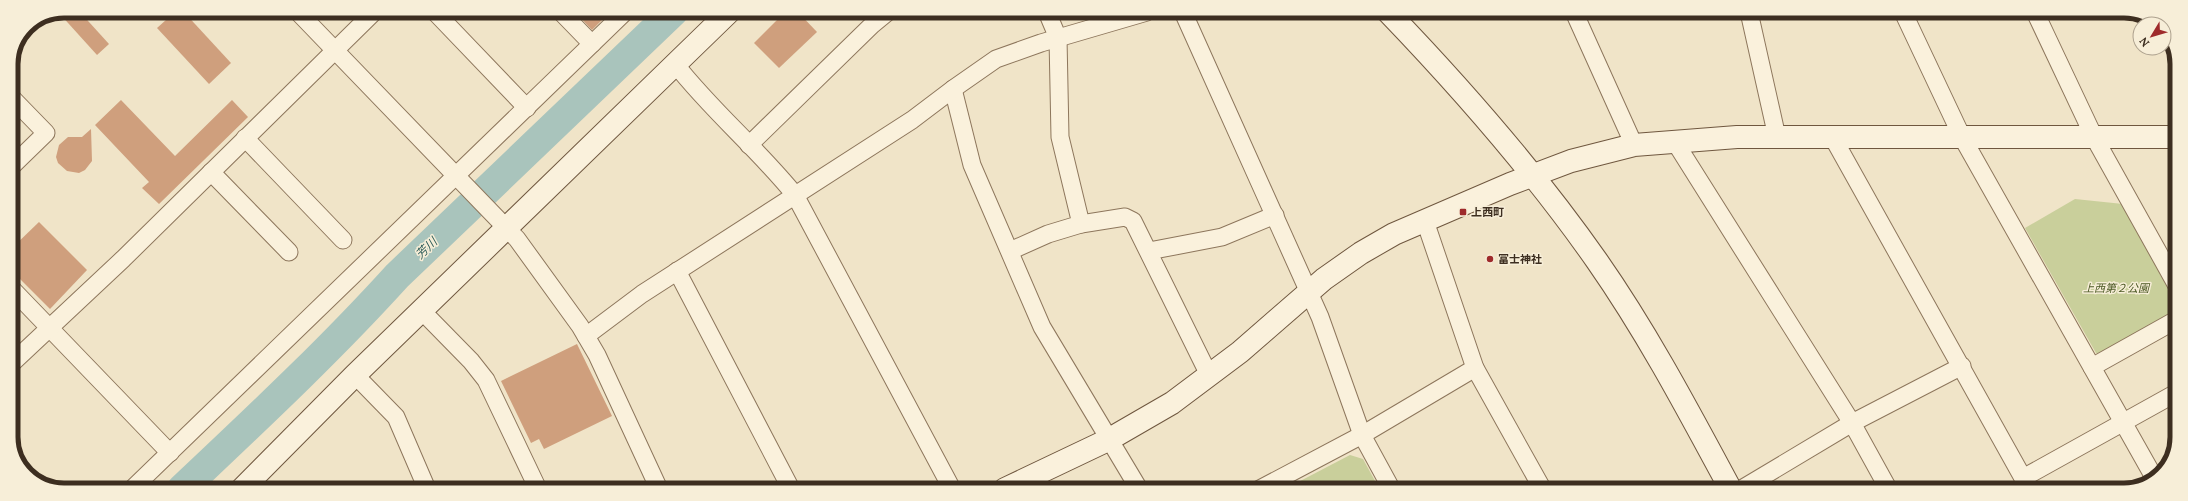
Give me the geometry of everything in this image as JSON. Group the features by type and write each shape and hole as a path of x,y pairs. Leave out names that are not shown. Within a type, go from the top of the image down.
{"street":[{"path":"304,18 503,223 521,245 586,336 597,355 656,483"},
{"path":"18,358 211,172 368,18"},
{"path":"441,18 527,108"},
{"path":"567,18 592,44"},
{"path":"138,483 332,293 459,178 527,108 619,18"},
{"path":"253,483 355,375 421,310 503,223 676,65 723,18"},
{"path":"749,145 880,18"},
{"path":"1050,18 1058,38 1060,137 1081,224"},
{"path":"586,336 642,294 912,120 996,59 1058,38 1126,18"},
{"path":"1187,18 1320,317 1362,435 1388,483"},
{"path":"1394,18 1457,84 1533,175 1620,295 1662,364 1728,483"},
{"path":"1577,18 1634,144"},
{"path":"1750,18 1777,137"},
{"path":"1906,18 1962,137 2152,473"},
{"path":"2038,18 2094,138 2170,273"},
{"path":"676,65 698,93 778,174 795,195 949,483"},
{"path":"953,89 970,158 1045,334 1135,483"},
{"path":"18,104 46,133 18,160"},
{"path":"1832,136 1962,366 2025,483"},
{"path":"1018,483 1108,440 1172,403 1240,352 1309,291 1362,253 1394,234 1533,175 1571,161 1634,144 1730,137 2170,137"},
{"path":"245,138 343,240"},
{"path":"1675,142 1852,423 1884,483"},
{"path":"211,172 289,252"},
{"path":"1148,252 1222,238 1275,215"},
{"path":"1010,251 1048,234 1081,224 1129,218 1137,225 1148,252 1210,375"},
{"path":"1425,221 1475,368 1539,483"},
{"path":"677,271 789,483"},
{"path":"18,295 170,453"},
{"path":"421,310 472,361 486,380 535,483"},
{"path":"2092,368 2170,323"},
{"path":"1752,483 1852,423 1962,366"},
{"path":"1271,483 1362,435 1475,368"},
{"path":"355,375 396,417 424,483"},
{"path":"2028,483 2122,421 2170,396"}],"green space":[{"name":"上西第２公園","path":"2075,199 2123,204 2170,283 2170,318 2105,356 2096,353 2025,228"},
{"path":"1350,455 1363,459 1376,483 1296,483"}],"building":[{"path":"64,18 85,18 109,44 97,55"},
{"path":"168,18 189,18 231,63 209,84 157,28"},
{"path":"581,18 602,18 603,19 592,30"},
{"path":"779,18 804,18 817,32 779,68 754,43"},
{"path":"121,100 175,156 232,100 248,117 159,204 142,188 149,182 95,125"},
{"path":"91,129 92,161 85,170 79,173 67,171 58,163 56,157 59,145 68,137 82,137"},
{"path":"39,222 87,270 50,309 18,277 18,242"},
{"path":"577,344 612,416 544,449 539,439 531,443 501,381"}],"waterway":[{"name":"芳川","path":"188,483 318,358 397,276 667,18"}],"place":[{"name":"上西町","path":"1463,212"},
{"name":"冨士神社","path":"1490,259"}]}
